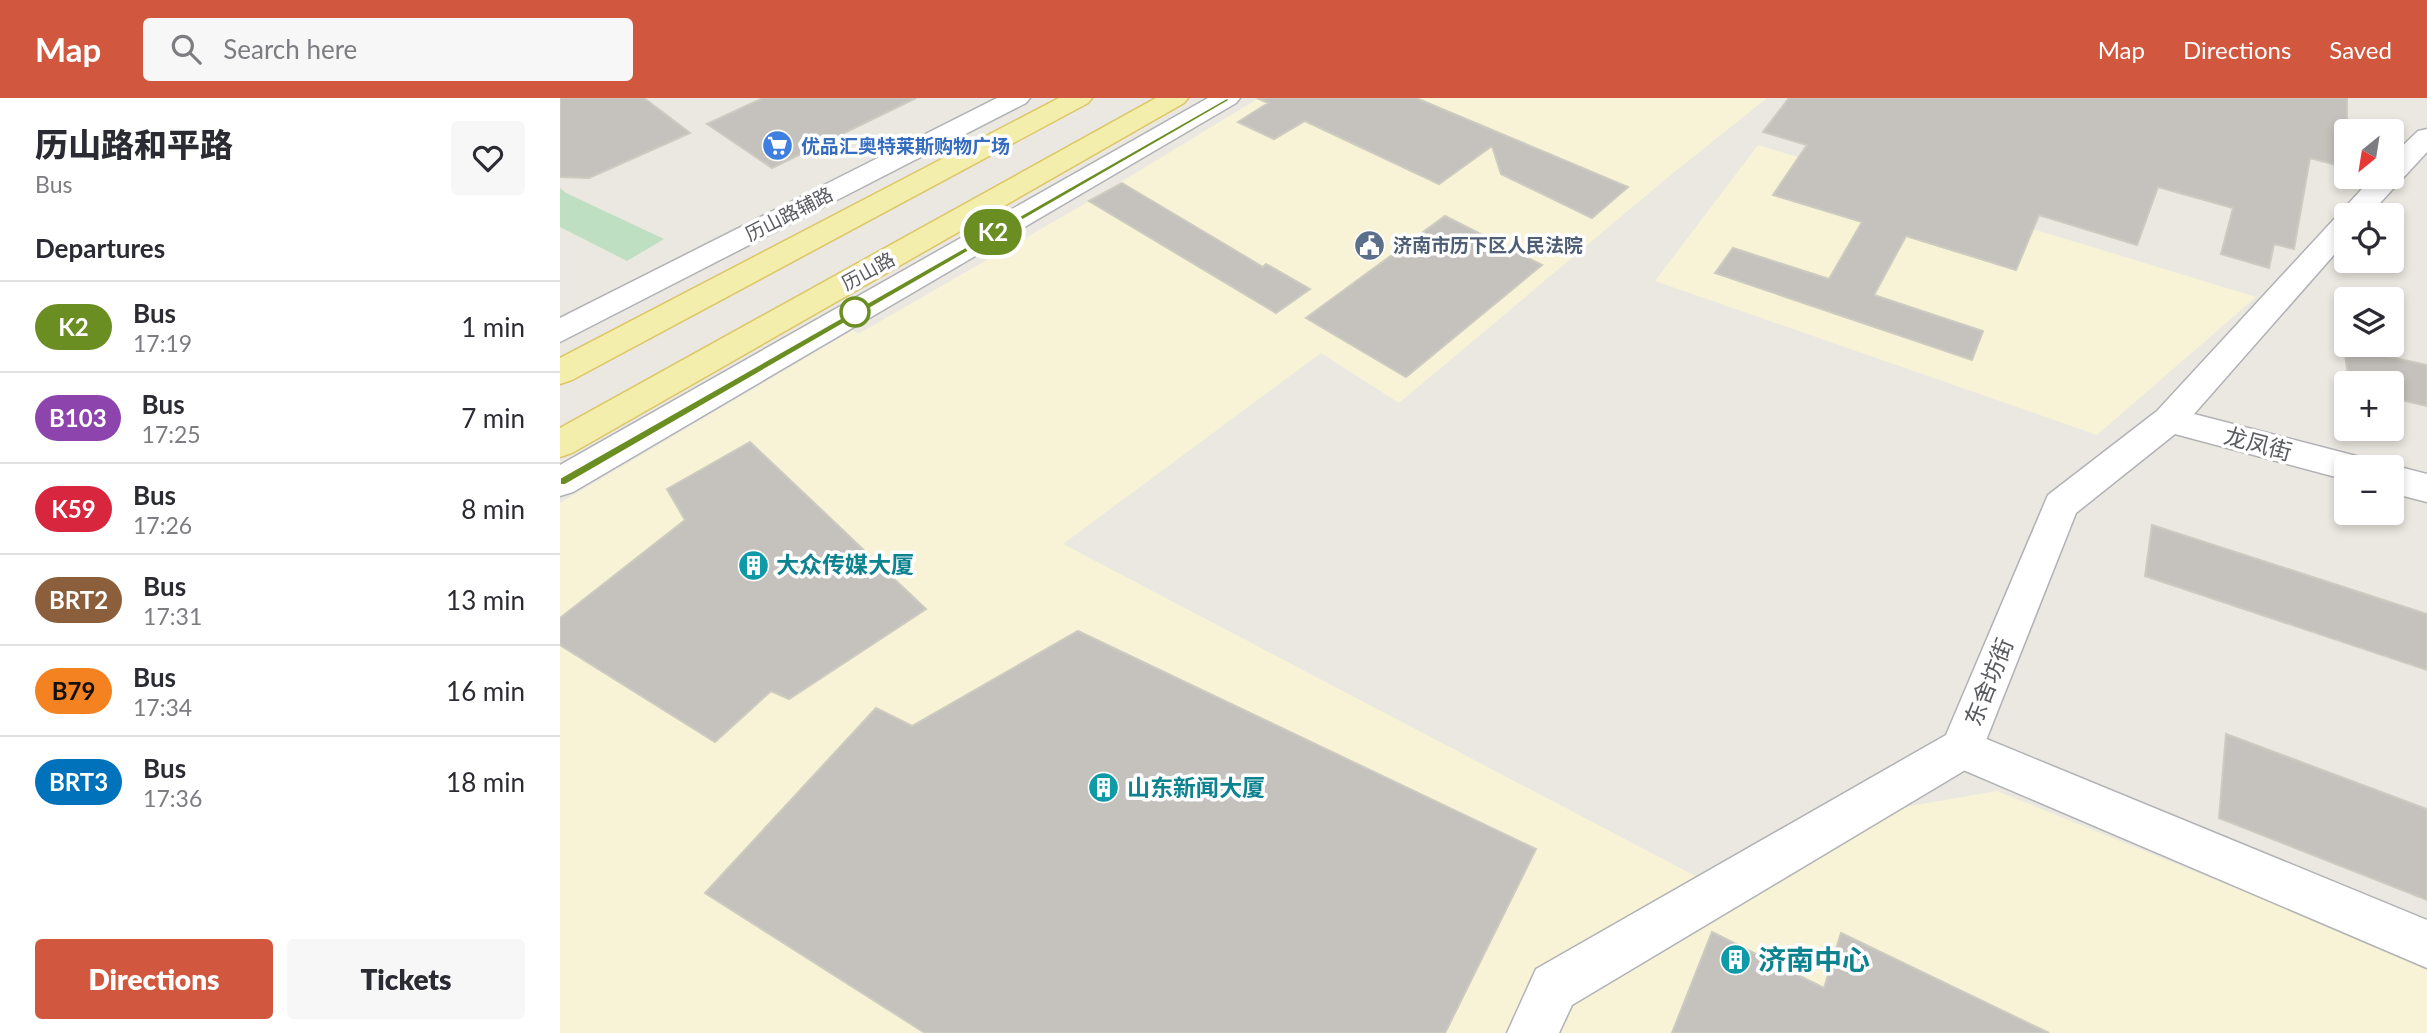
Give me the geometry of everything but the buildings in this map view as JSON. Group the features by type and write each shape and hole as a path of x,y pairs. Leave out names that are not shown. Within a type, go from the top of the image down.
{"main road":[{"path":"560,372 1079,98"},
{"name":"历山路","path":"560,444 1175,98"}],"street":[{"name":"历山路辅路","path":"560,331 1017,98"},
{"path":"560,482 1227,98"},
{"path":"2404,160 2427,137"},
{"path":"2364,203 2377,189"},
{"name":"东舍坊街","path":"1533,1033 1554,987 1962,749 2061,505 2169,420 2334,236"},
{"name":"龙凤街","path":"2169,420 2334,464"},
{"path":"2404,482 2427,488"},
{"path":"1962,749 2427,944"}],"shaded area":[{"path":"1259,98 1767,98 1667,178 1399,403 1321,353 1063,544 1739,899 1881,811 1997,791 2427,966 2427,1033 560,1033 560,503 853,330 858,334 1086,203"},
{"path":"1758,145 2256,297 2097,435 1655,281"}],"green space":[{"path":"560,188 664,239 627,261 560,227"}],"bus line":[{"name":"K2","path":"560,482 1227,98"}],"place":[{"name":"优品汇奥特莱斯购物广场","path":"778,146"},
{"name":"济南市历下区人民法院","path":"1370,245"},
{"name":"大众传媒大厦","path":"753,565"},
{"name":"山东新闻大厦","path":"1104,788"},
{"name":"济南中心","path":"1735,960"}]}
